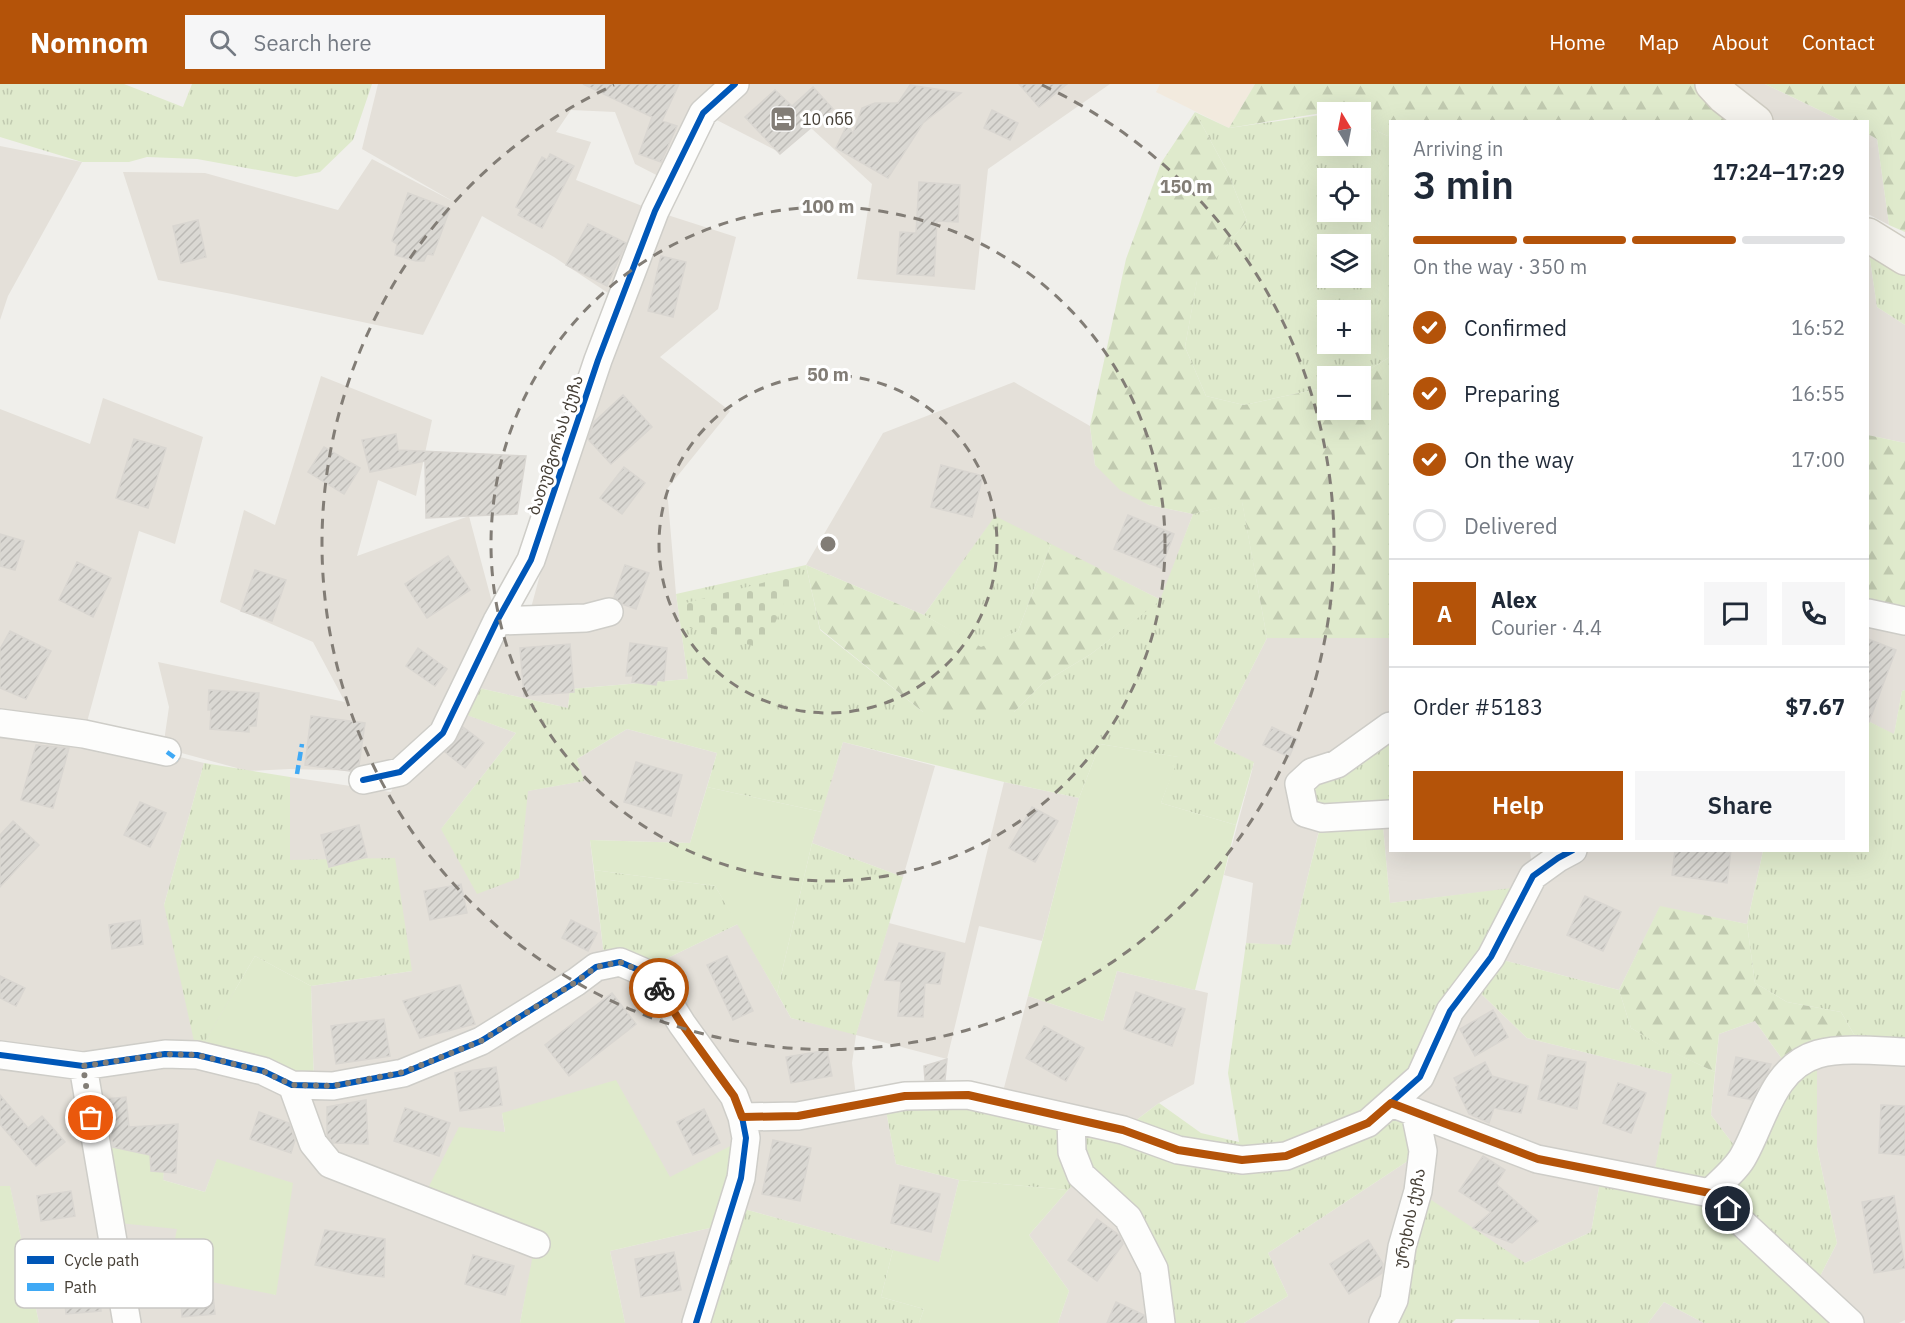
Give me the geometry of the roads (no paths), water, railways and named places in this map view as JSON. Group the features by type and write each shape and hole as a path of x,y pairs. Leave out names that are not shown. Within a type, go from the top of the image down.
{"street":[{"name":"ბათუმგორას ქუჩა","path":"363,780 400,772 443,733 497,621 531,560 598,360 655,211 703,113 735,84"},
{"path":"1712,84 1724,97 1753,120"},
{"path":"1869,237 1905,258"},
{"path":"497,621 586,618 609,612"},
{"path":"1869,613 1905,621"},
{"path":"0,723 84,734 167,752"},
{"path":"1389,727 1337,764 1312,772 1299,784 1305,813 1322,818 1389,814"},
{"path":"742,1117 798,1116 905,1096 968,1095 1123,1130 1178,1150 1242,1160 1286,1156 1403,1107 1420,1077 1450,1011 1491,957 1533,876 1569,852"},
{"path":"0,1055 83,1066 165,1054 197,1055 263,1071 292,1085 333,1086 404,1072 481,1041 596,967 620,962 641,971 657,984 681,1023 734,1096 742,1117 746,1138 741,1178 696,1323"},
{"path":"1710,1193 1743,1157 1771,1097 1791,1068 1818,1054 1863,1050 1905,1052"},
{"path":"83,1066 113,1239"},
{"path":"292,1085 312,1143 330,1164 536,1244"},
{"path":"1403,1107 1538,1159 1710,1193 1850,1323"},
{"name":"ურეხის ქუჩა","path":"1383,1323 1394,1300 1402,1247 1418,1191 1423,1151 1403,1107"},
{"path":"1071,1119 1072,1152 1081,1175 1128,1218 1154,1269 1161,1323"},
{"path":"124,1308 127,1323"}],"place":[{"name":"10 ინნ","path":"783,119"}]}
